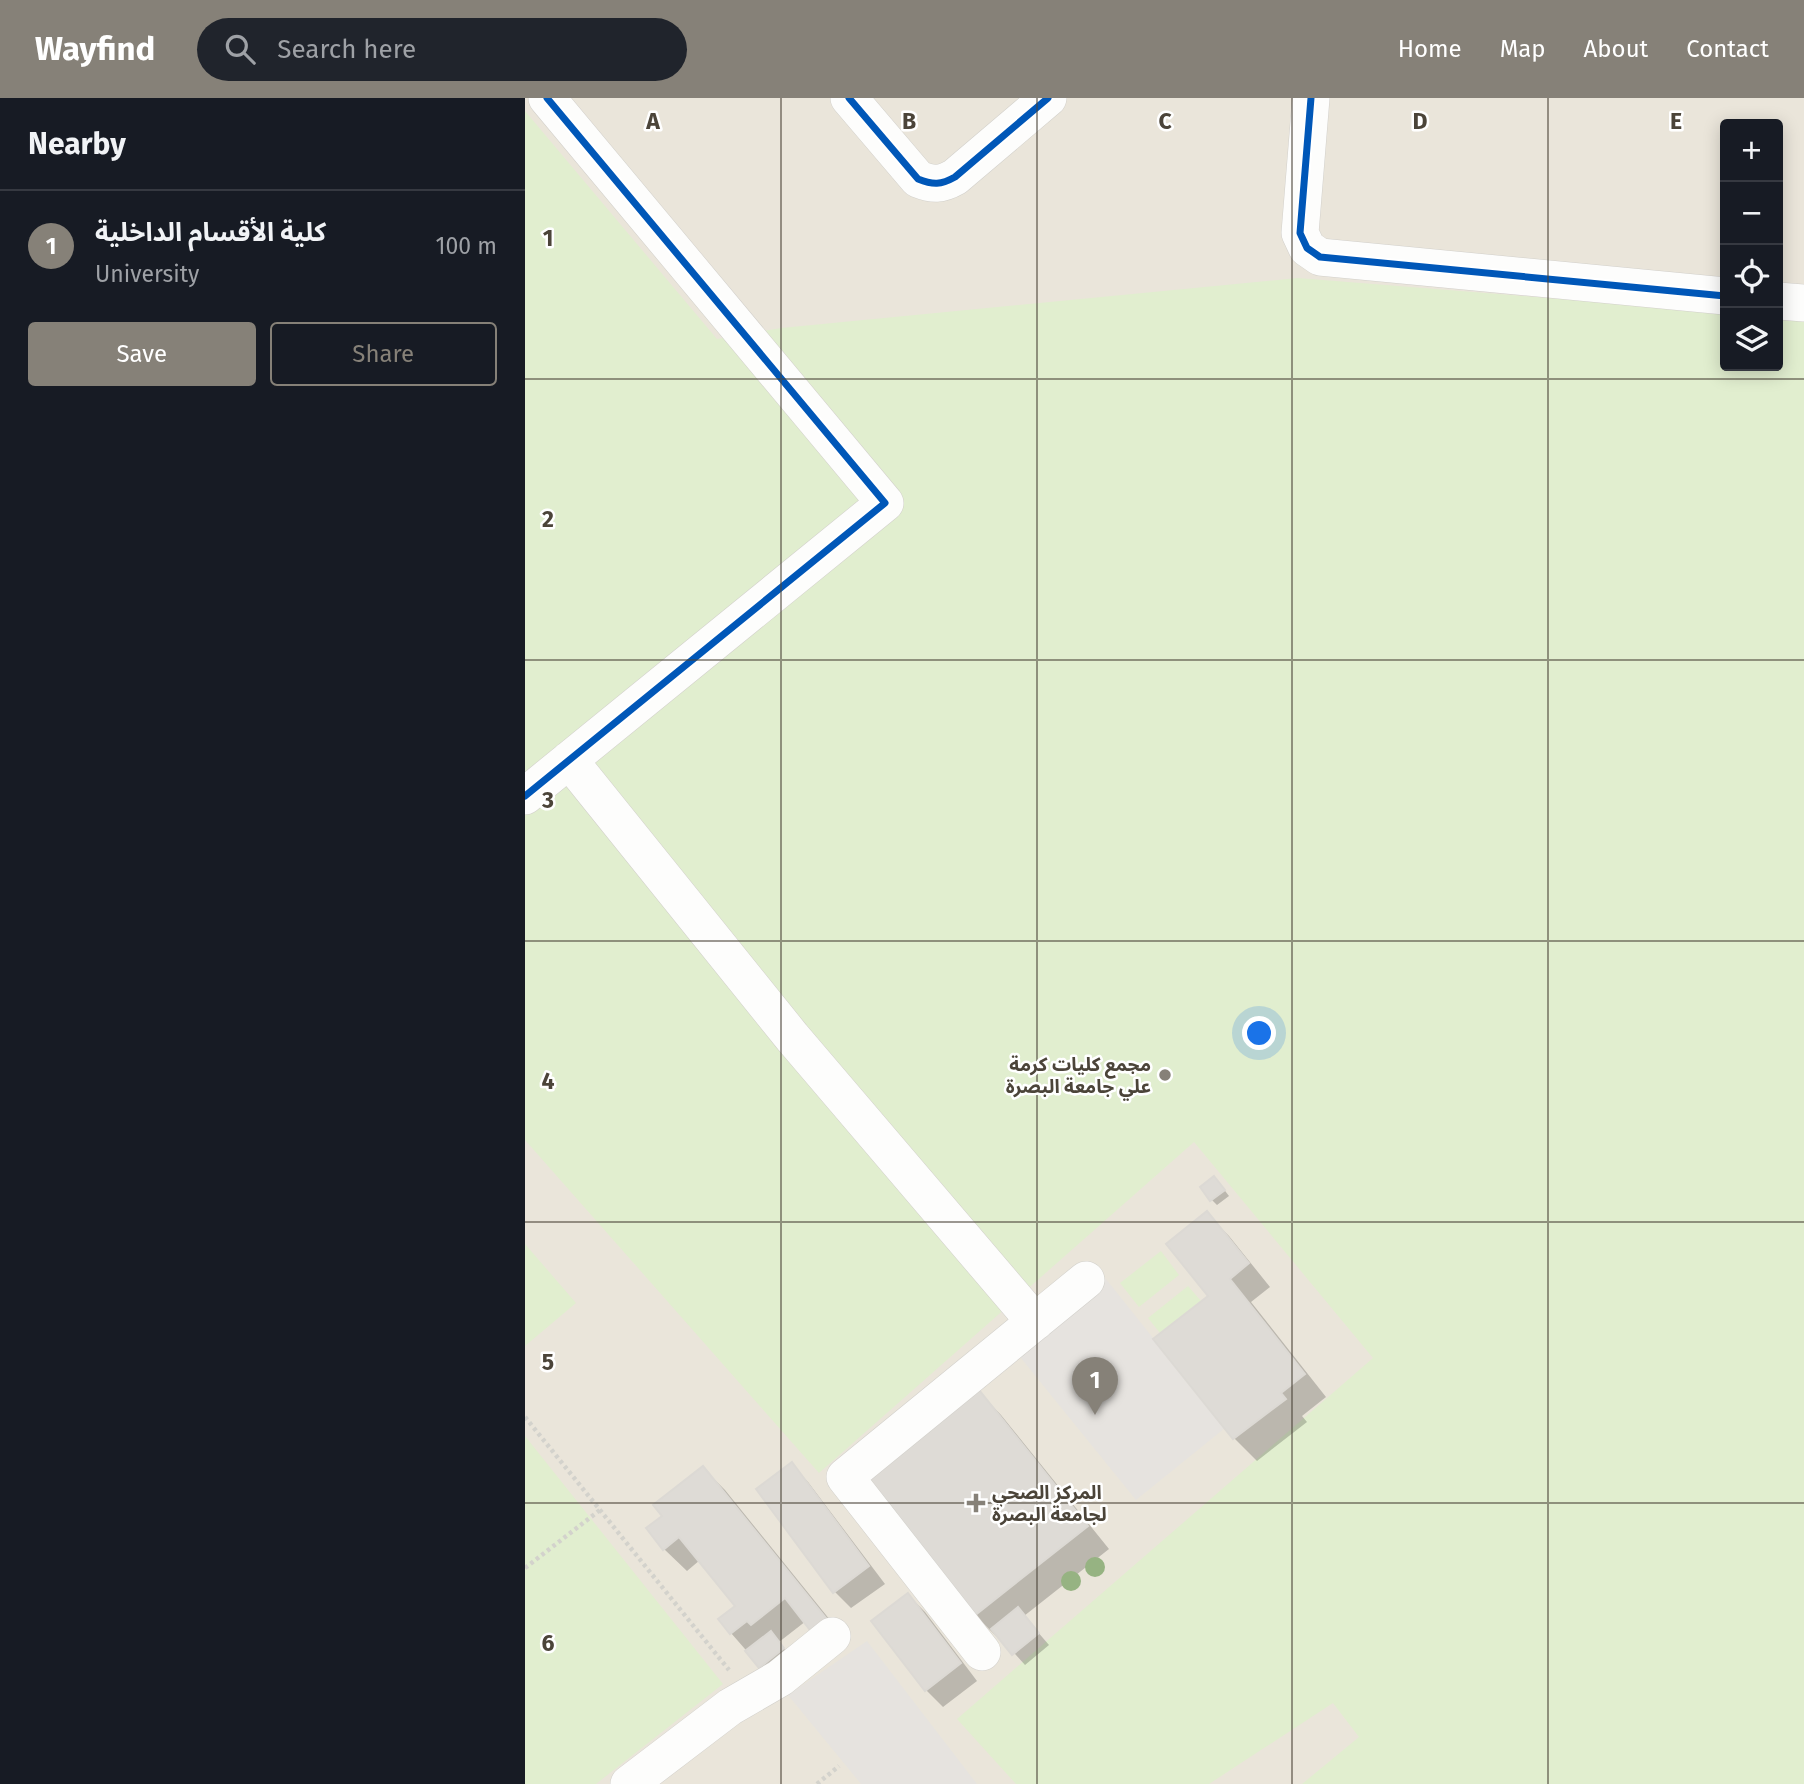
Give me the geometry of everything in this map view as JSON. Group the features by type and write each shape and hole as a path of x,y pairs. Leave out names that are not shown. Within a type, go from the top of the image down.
{"street":[{"path":"525,796 885,503 547,98"},
{"path":"849,98 918,179 930,184 943,184 955,177 1048,98"},
{"path":"1311,98 1300,233 1307,248 1320,257 1720,296"},
{"path":"1783,301 1804,303"},
{"path":"569,760 792,1037 1035,1322"},
{"path":"982,1653 845,1477 1086,1280"},
{"path":"629,1784 730,1706 780,1678 832,1636"}],"path":[{"path":"525,1417 749,1695"},
{"path":"525,1567 600,1510"},
{"path":"817,1784 839,1766"}],"shaded area":[{"name":"مجمع كليات كرمة علي جامعة البصرة","path":"525,98 1804,98 1804,1784 525,1784"},
{"path":"1106,1279 1225,1428 1136,1500 1016,1352"},
{"path":"867,1641 977,1784 861,1784 788,1695"}],"green space":[{"name":"مجمع كليات كرمة علي جامعة البصرة","path":"525,111 717,339 781,328 1298,278 1720,312 1720,371 1783,371 1783,316 1804,318 1804,1784 1302,1784 1359,1737 1333,1703 1209,1784 1016,1784 957,1719 1373,1358 1194,1142 819,1473 525,1140"},
{"path":"525,1244 576,1303 525,1346"},
{"path":"1161,1251 1179,1275 1139,1307 1120,1283"},
{"path":"1188,1286 1201,1301 1160,1333 1148,1318"},
{"path":"525,1436 723,1684 596,1784 525,1784"}],"building":[{"path":"1214,1176 1225,1190 1210,1201 1200,1187"},
{"path":"1207,1211 1249,1263 1230,1279 1305,1374 1281,1393 1286,1399 1233,1439 1153,1339 1208,1296 1166,1244"},
{"name":"المركز الصحي لجامعة البصرة","path":"979,1390 1088,1526 974,1616 865,1480"},
{"path":"792,1462 869,1566 833,1593 756,1489"},
{"path":"703,1466 826,1618 810,1630 785,1598 751,1625 747,1621 730,1634 718,1619 735,1606 679,1537 663,1550 646,1528 662,1516 653,1505"},
{"path":"908,1593 961,1663 925,1691 871,1621"},
{"path":"1018,1607 1039,1633 1012,1655 991,1629"},
{"path":"771,1631 784,1648 759,1668 745,1651"}],"cycle path":[{"path":"525,796 885,503 547,98"},
{"path":"849,98 918,179 937,183 955,177 1048,98"},
{"path":"1311,98 1300,233 1307,248 1320,257 1720,296"}],"place":[{"name":"مجمع كليات كرمة علي جامعة البصرة","path":"1165,1075"},
{"name":"كلية الأقسام الداخلية","path":"1095,1415"},
{"name":"المركز الصحي لجامعة البصرة","path":"976,1503"}]}
